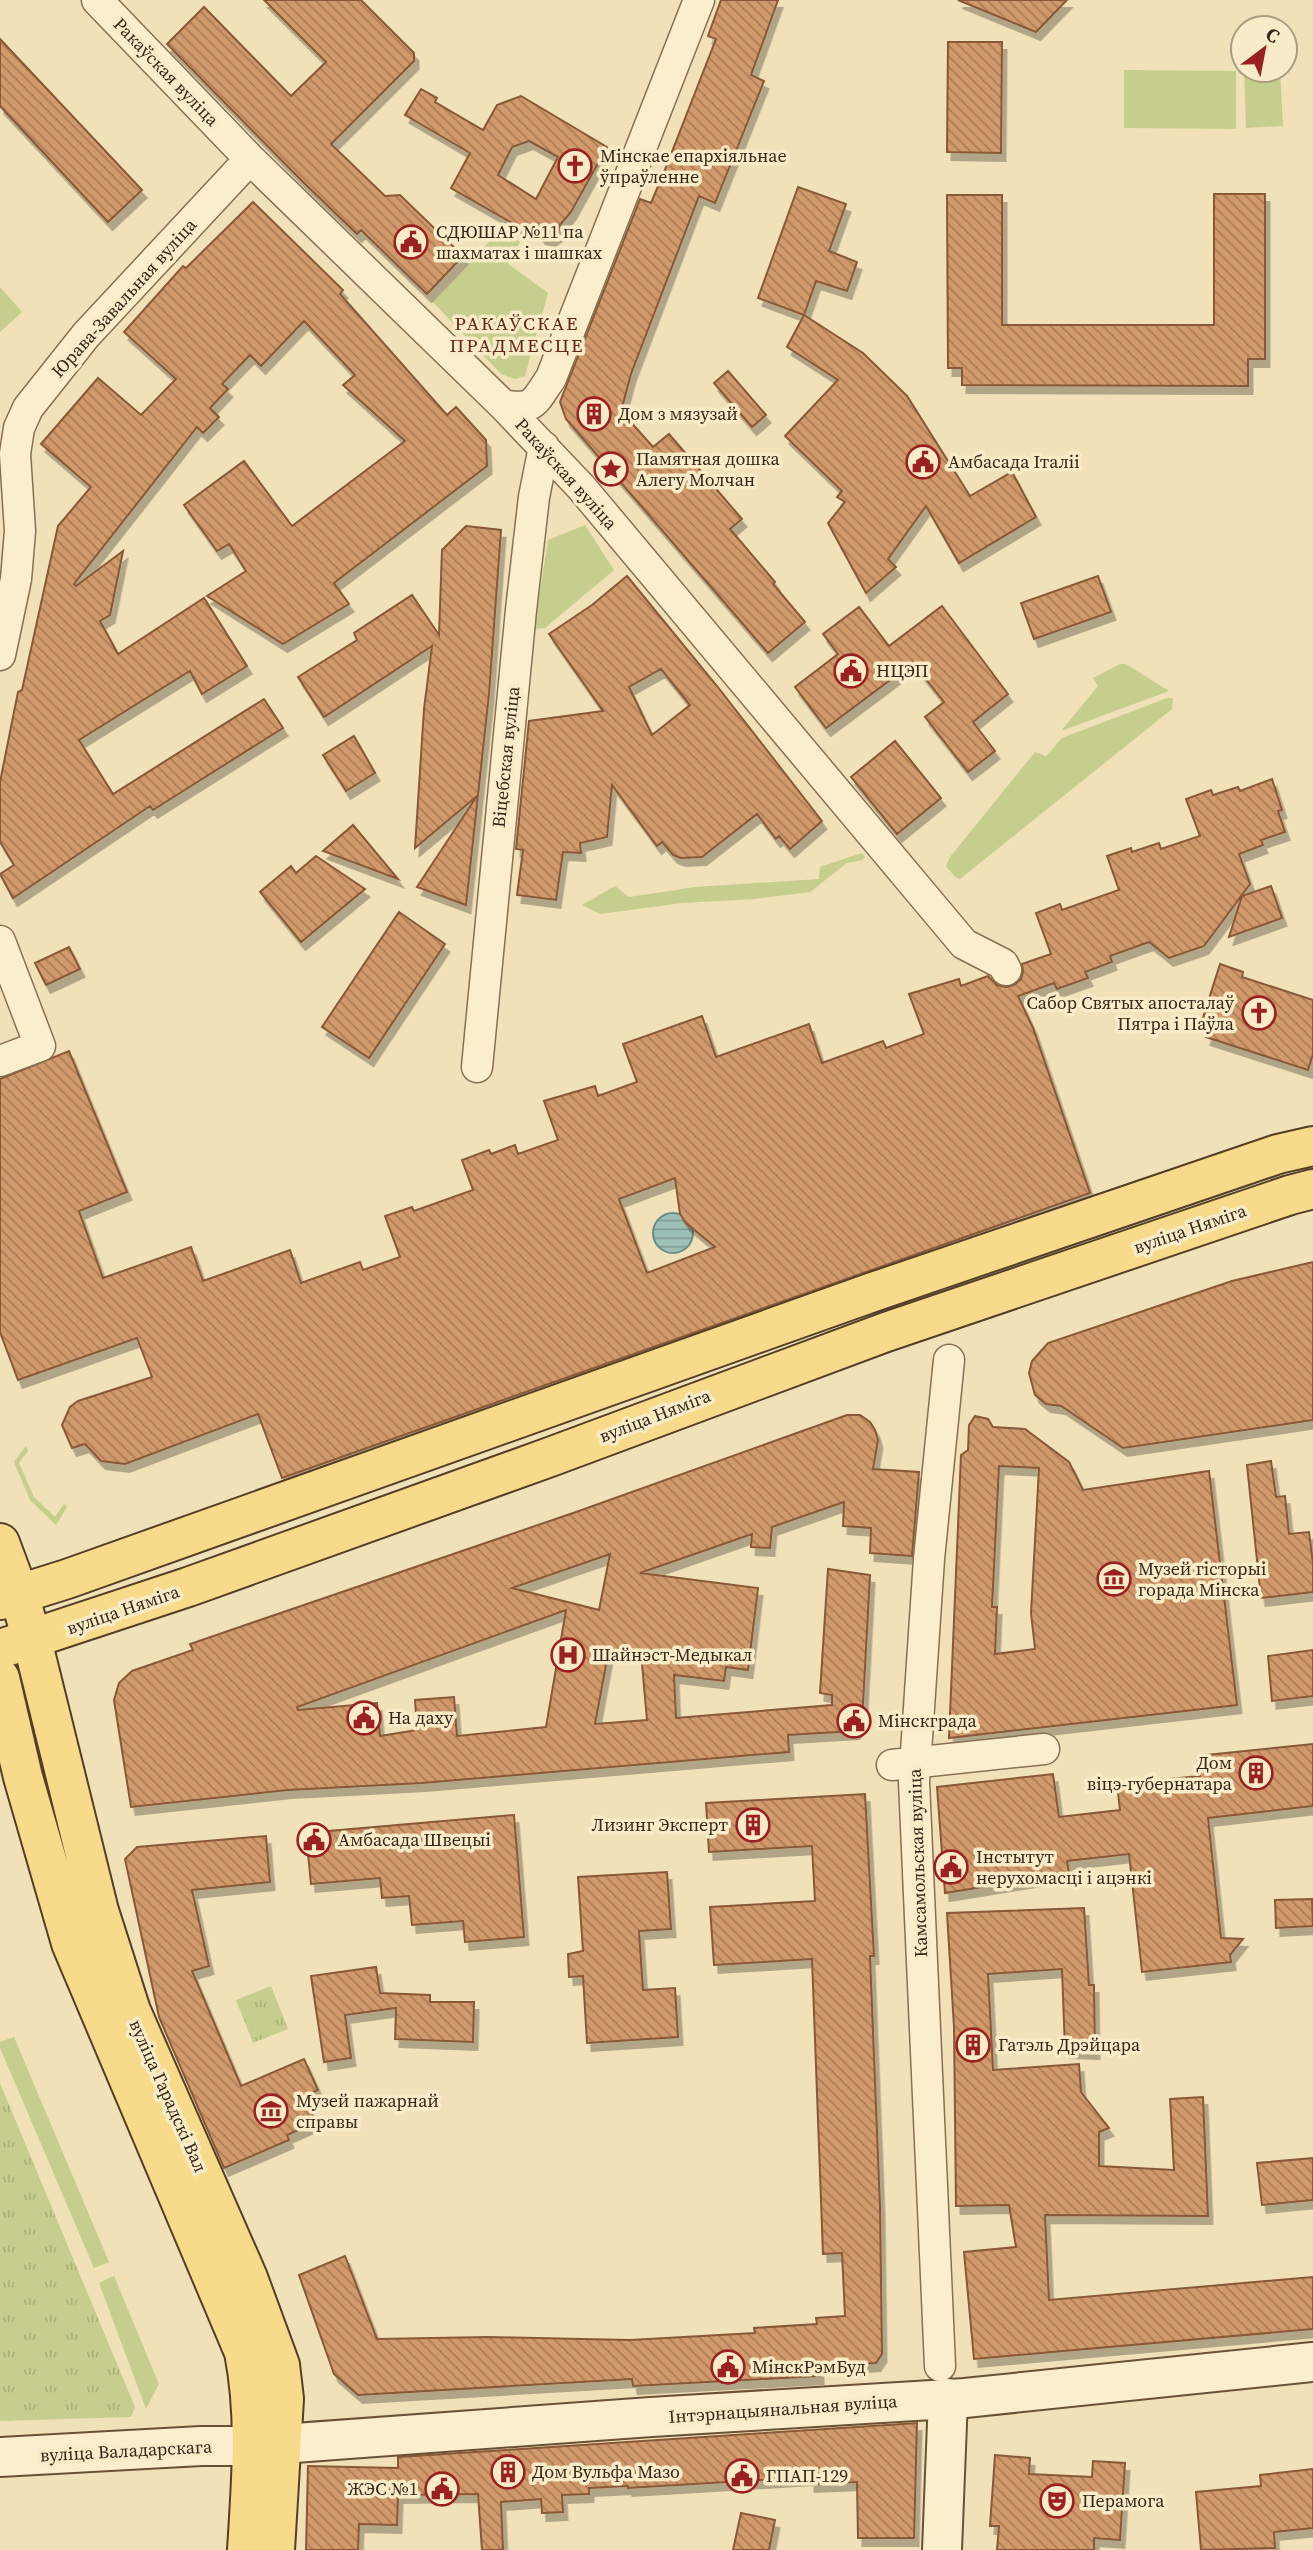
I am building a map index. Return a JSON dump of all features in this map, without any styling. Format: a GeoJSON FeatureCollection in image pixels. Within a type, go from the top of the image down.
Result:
{"type":"FeatureCollection","features":[{"type":"Feature","properties":{"kind":"main road"},"geometry":{"type":"LineString","coordinates":[[9,1597],[873,1292],[1279,1154],[1313,1146]]}},
{"type":"Feature","properties":{"kind":"main road","name":"вуліца Няміга"},"geometry":{"type":"LineString","coordinates":[[16,1644],[214,1578],[886,1332],[1313,1189]]}},
{"type":"Feature","properties":{"kind":"main road","name":"вуліца Гарадскі Вал"},"geometry":{"type":"LineString","coordinates":[[0,1543],[16,1644],[131,2011],[248,2278],[280,2365],[284,2399],[268,2445],[247,2550]]}},
{"type":"Feature","properties":{"kind":"main road","name":"вуліца Гарадскі Вал"},"geometry":{"type":"LineString","coordinates":[[0,1678],[23,1777],[71,1942],[244,2352],[250,2384],[268,2445],[275,2550]]}},
{"type":"Feature","properties":{"kind":"main road","name":"Інтэрнацыянальная вуліца"},"geometry":{"type":"LineString","coordinates":[[268,2445],[944,2382],[1313,2362]]}},
{"type":"Feature","properties":{"kind":"main road","name":"Камсамольская вуліца"},"geometry":{"type":"LineString","coordinates":[[942,2550],[944,2382]]}},
{"type":"Feature","properties":{"kind":"main road","name":"вуліца Валадарскага"},"geometry":{"type":"LineString","coordinates":[[0,2457],[268,2445]]}},
{"type":"Feature","properties":{"kind":"street","name":"Ракаўская вуліца"},"geometry":{"type":"LineString","coordinates":[[97,0],[250,159],[544,447],[601,510],[964,944],[1003,964],[1006,970]]}},
{"type":"Feature","properties":{"kind":"street"},"geometry":{"type":"LineString","coordinates":[[503,405],[521,408],[531,405],[551,378],[699,0]]}},
{"type":"Feature","properties":{"kind":"street","name":"Юрава-Завальная вуліца"},"geometry":{"type":"LineString","coordinates":[[0,655],[16,579],[20,531],[15,454],[19,428],[28,408],[86,335],[250,159]]}},
{"type":"Feature","properties":{"kind":"street","name":"Віцебская вуліца"},"geometry":{"type":"LineString","coordinates":[[477,1067],[520,610],[534,497],[544,447]]}},
{"type":"Feature","properties":{"kind":"street"},"geometry":{"type":"LineString","coordinates":[[0,941],[40,1046],[0,1061]]}},
{"type":"Feature","properties":{"kind":"street","name":"Камсамольская вуліца"},"geometry":{"type":"LineString","coordinates":[[944,2382],[903,1764],[929,1559],[949,1360]]}},
{"type":"Feature","properties":{"kind":"street"},"geometry":{"type":"LineString","coordinates":[[903,1764],[1044,1749]]}},
{"type":"Feature","properties":{"kind":"green space"},"geometry":{"type":"Polygon","coordinates":[[[1124,70],[1229,71],[1229,84],[1236,84],[1236,129],[1124,128],[1124,70]]]}},
{"type":"Feature","properties":{"kind":"green space"},"geometry":{"type":"Polygon","coordinates":[[[1244,84],[1281,84],[1283,126],[1246,128],[1244,84]]]}},
{"type":"Feature","properties":{"kind":"green space"},"geometry":{"type":"Polygon","coordinates":[[[501,229],[520,242],[508,264],[548,293],[525,376],[515,379],[501,374],[433,302],[501,229]]]}},
{"type":"Feature","properties":{"kind":"green space"},"geometry":{"type":"Polygon","coordinates":[[[0,287],[22,312],[0,332],[0,287]]]}},
{"type":"Feature","properties":{"kind":"green space"},"geometry":{"type":"Polygon","coordinates":[[[585,525],[614,570],[545,628],[534,629],[548,540],[585,525]]]}},
{"type":"Feature","properties":{"kind":"green space"},"geometry":{"type":"Polygon","coordinates":[[[1120,664],[1126,664],[1169,691],[1061,731],[1098,686],[1093,678],[1120,664]]]}},
{"type":"Feature","properties":{"kind":"green space"},"geometry":{"type":"Polygon","coordinates":[[[1173,698],[1172,709],[960,879],[946,866],[950,857],[1035,752],[1046,756],[1062,738],[1173,698]]]}},
{"type":"Feature","properties":{"kind":"green space"},"geometry":{"type":"Polygon","coordinates":[[[862,853],[865,857],[862,860],[847,863],[810,892],[755,899],[682,903],[600,914],[582,905],[615,886],[629,897],[695,887],[819,879],[820,867],[862,853]]]}},
{"type":"Feature","properties":{"kind":"green space"},"geometry":{"type":"Polygon","coordinates":[[[26,1446],[28,1451],[19,1463],[34,1497],[55,1517],[64,1504],[67,1507],[56,1525],[30,1500],[14,1462],[26,1446]]]}},
{"type":"Feature","properties":{"kind":"green space"},"geometry":{"type":"Polygon","coordinates":[[[271,1986],[288,2029],[253,2043],[236,2000],[271,1986]]]}},
{"type":"Feature","properties":{"kind":"green space"},"geometry":{"type":"Polygon","coordinates":[[[14,2037],[109,2262],[94,2268],[0,2048],[0,2042],[14,2037]]]}},
{"type":"Feature","properties":{"kind":"green space"},"geometry":{"type":"Polygon","coordinates":[[[0,2083],[135,2407],[131,2417],[0,2421],[0,2083]]]}},
{"type":"Feature","properties":{"kind":"green space"},"geometry":{"type":"Polygon","coordinates":[[[114,2276],[159,2384],[146,2409],[99,2283],[114,2276]]]}},
{"type":"Feature","properties":{"kind":"water"},"geometry":{"type":"Polygon","coordinates":[[[673,1213],[687,1219],[693,1233],[687,1247],[673,1253],[659,1247],[653,1233],[659,1219],[673,1213]]]}},
{"type":"Feature","properties":{"kind":"building"},"geometry":{"type":"Polygon","coordinates":[[[264,0],[361,0],[414,53],[414,61],[331,144],[385,196],[400,195],[463,256],[427,294],[361,230],[357,234],[167,44],[204,7],[291,96],[326,62],[264,0]]]}},
{"type":"Feature","properties":{"kind":"building"},"geometry":{"type":"Polygon","coordinates":[[[721,0],[778,0],[751,75],[764,81],[715,203],[699,196],[631,374],[621,411],[653,447],[669,434],[742,519],[730,529],[805,622],[768,653],[566,419],[560,402],[640,199],[651,203],[664,172],[716,39],[708,36],[721,0]]]}},
{"type":"Feature","properties":{"kind":"building"},"geometry":{"type":"Polygon","coordinates":[[[958,0],[1067,0],[1036,32],[958,0]]]}},
{"type":"Feature","properties":{"kind":"building"},"geometry":{"type":"Polygon","coordinates":[[[0,39],[142,190],[108,222],[0,106],[0,39]]]}},
{"type":"Feature","properties":{"kind":"building"},"geometry":{"type":"Polygon","coordinates":[[[948,42],[1002,42],[1001,153],[947,152],[948,42]]]}},
{"type":"Feature","properties":{"kind":"building","name":"Мінскае епархіяльнае ўпраўленне"},"geometry":{"type":"Polygon","coordinates":[[[421,89],[437,98],[435,102],[483,130],[497,105],[521,96],[607,147],[571,212],[559,226],[558,233],[551,238],[541,236],[536,228],[519,227],[451,188],[470,153],[405,115],[421,89]],[[529,141],[512,147],[498,175],[536,199],[558,157],[529,141]]]}},
{"type":"Feature","properties":{"kind":"building"},"geometry":{"type":"Polygon","coordinates":[[[798,187],[846,204],[829,251],[857,262],[847,291],[816,281],[804,315],[758,298],[798,187]]]}},
{"type":"Feature","properties":{"kind":"building"},"geometry":{"type":"Polygon","coordinates":[[[1214,194],[1265,194],[1265,359],[1248,359],[1248,386],[962,385],[962,368],[948,368],[947,195],[1002,195],[1002,325],[1214,325],[1214,194]]]}},
{"type":"Feature","properties":{"kind":"building"},"geometry":{"type":"Polygon","coordinates":[[[253,202],[343,290],[340,294],[447,415],[456,407],[486,440],[487,466],[334,583],[349,604],[283,644],[207,596],[246,571],[229,544],[217,551],[184,505],[244,461],[292,526],[405,441],[343,385],[355,375],[304,321],[261,366],[250,355],[222,384],[228,389],[210,408],[219,417],[203,433],[197,427],[74,584],[76,586],[123,551],[110,615],[100,621],[118,654],[204,598],[247,666],[202,694],[190,671],[79,740],[113,794],[264,699],[283,728],[153,810],[150,806],[13,898],[0,874],[14,865],[0,842],[0,782],[18,692],[22,690],[58,526],[91,487],[41,444],[98,378],[141,415],[176,379],[124,332],[183,266],[186,268],[253,202]]]}},
{"type":"Feature","properties":{"kind":"building"},"geometry":{"type":"Polygon","coordinates":[[[804,315],[863,353],[907,396],[970,496],[1012,472],[1036,517],[959,563],[926,506],[888,559],[896,567],[866,593],[828,523],[845,502],[837,497],[842,491],[785,436],[838,380],[787,347],[804,315]]]}},
{"type":"Feature","properties":{"kind":"building"},"geometry":{"type":"Polygon","coordinates":[[[728,371],[766,415],[752,427],[714,383],[728,371]]]}},
{"type":"Feature","properties":{"kind":"building"},"geometry":{"type":"Polygon","coordinates":[[[466,526],[501,530],[489,694],[466,905],[417,887],[477,796],[415,848],[424,709],[432,646],[324,717],[298,677],[357,640],[354,633],[412,595],[439,635],[442,550],[466,526]]]}},
{"type":"Feature","properties":{"kind":"building"},"geometry":{"type":"Polygon","coordinates":[[[627,576],[822,821],[790,849],[779,836],[776,839],[757,814],[702,857],[681,858],[673,855],[662,842],[657,846],[612,785],[607,837],[580,843],[581,853],[563,852],[556,900],[517,895],[523,850],[516,849],[529,721],[603,711],[549,634],[592,605],[627,576]],[[661,669],[629,687],[652,735],[690,705],[661,669]]]}},
{"type":"Feature","properties":{"kind":"building"},"geometry":{"type":"Polygon","coordinates":[[[1098,576],[1111,612],[1034,639],[1021,603],[1098,576]]]}},
{"type":"Feature","properties":{"kind":"building"},"geometry":{"type":"Polygon","coordinates":[[[942,606],[1008,694],[973,722],[995,751],[968,772],[925,717],[944,702],[913,663],[826,728],[795,687],[838,654],[823,634],[859,607],[889,646],[942,606]]]}},
{"type":"Feature","properties":{"kind":"building"},"geometry":{"type":"Polygon","coordinates":[[[354,736],[375,773],[346,791],[323,755],[354,736]]]}},
{"type":"Feature","properties":{"kind":"building"},"geometry":{"type":"Polygon","coordinates":[[[895,741],[941,798],[897,834],[851,777],[895,741]]]}},
{"type":"Feature","properties":{"kind":"building"},"geometry":{"type":"Polygon","coordinates":[[[1272,779],[1282,810],[1278,811],[1285,832],[1261,840],[1263,845],[1239,854],[1250,884],[1204,946],[1169,958],[1149,942],[1110,956],[1112,962],[1085,972],[1088,978],[1057,989],[1054,983],[1018,996],[1033,1028],[1090,1193],[282,1478],[258,1414],[125,1464],[101,1461],[85,1444],[72,1448],[62,1425],[70,1407],[78,1401],[152,1377],[137,1338],[18,1380],[0,1332],[0,1079],[69,1051],[127,1192],[79,1211],[103,1278],[191,1247],[203,1281],[290,1250],[301,1283],[360,1262],[363,1270],[400,1257],[385,1216],[412,1207],[414,1211],[473,1190],[462,1160],[489,1150],[491,1154],[515,1145],[518,1154],[558,1140],[544,1101],[595,1086],[598,1096],[637,1082],[623,1044],[702,1016],[716,1057],[809,1024],[822,1063],[883,1041],[886,1048],[924,1034],[909,994],[959,979],[961,986],[988,976],[997,985],[1014,985],[1021,979],[1022,964],[1051,954],[1036,913],[1060,904],[1062,910],[1119,890],[1107,856],[1131,848],[1132,852],[1159,843],[1161,849],[1200,836],[1186,799],[1211,790],[1213,795],[1238,787],[1240,791],[1272,779]],[[675,1178],[619,1199],[647,1273],[715,1247],[686,1223],[680,1214],[675,1178]]]}},
{"type":"Feature","properties":{"kind":"building"},"geometry":{"type":"Polygon","coordinates":[[[353,825],[398,879],[323,851],[353,825]]]}},
{"type":"Feature","properties":{"kind":"building"},"geometry":{"type":"Polygon","coordinates":[[[316,856],[365,889],[301,942],[260,892],[291,866],[296,873],[316,856]]]}},
{"type":"Feature","properties":{"kind":"building"},"geometry":{"type":"Polygon","coordinates":[[[1271,886],[1282,918],[1229,937],[1242,896],[1271,886]]]}},
{"type":"Feature","properties":{"kind":"building"},"geometry":{"type":"Polygon","coordinates":[[[399,912],[445,944],[369,1058],[322,1027],[399,912]]]}},
{"type":"Feature","properties":{"kind":"building"},"geometry":{"type":"Polygon","coordinates":[[[69,947],[80,969],[46,985],[35,963],[69,947]]]}},
{"type":"Feature","properties":{"kind":"building","name":"Сабор Святых апосталаў Пятра і Паўла"},"geometry":{"type":"Polygon","coordinates":[[[1220,964],[1243,972],[1242,977],[1313,1000],[1313,1054],[1308,1070],[1206,1037],[1209,1027],[1201,1024],[1220,964]]]}},
{"type":"Feature","properties":{"kind":"building"},"geometry":{"type":"Polygon","coordinates":[[[1313,1262],[1313,1420],[1123,1448],[1061,1406],[1046,1404],[1035,1395],[1029,1373],[1032,1361],[1048,1343],[1232,1281],[1313,1262]]]}},
{"type":"Feature","properties":{"kind":"building"},"geometry":{"type":"Polygon","coordinates":[[[847,1415],[860,1415],[870,1422],[878,1440],[873,1469],[919,1472],[912,1556],[870,1553],[871,1528],[843,1526],[844,1502],[772,1527],[770,1548],[751,1547],[752,1534],[640,1573],[758,1588],[748,1670],[726,1667],[724,1681],[674,1675],[676,1718],[832,1705],[832,1695],[820,1693],[828,1569],[870,1575],[862,1722],[855,1731],[788,1735],[789,1752],[422,1783],[288,1790],[131,1807],[114,1700],[119,1683],[132,1671],[193,1650],[190,1644],[576,1512],[847,1415]],[[610,1554],[512,1588],[599,1610],[610,1554]],[[566,1610],[297,1707],[298,1710],[377,1703],[380,1736],[417,1730],[415,1700],[454,1697],[457,1736],[546,1727],[566,1610]],[[609,1649],[595,1724],[647,1720],[641,1653],[609,1649]]]}},
{"type":"Feature","properties":{"kind":"building"},"geometry":{"type":"Polygon","coordinates":[[[975,1416],[988,1419],[993,1427],[1025,1429],[1069,1462],[1083,1490],[1209,1471],[1237,1705],[949,1738],[961,1455],[968,1450],[969,1425],[975,1416]],[[999,1466],[992,1607],[997,1607],[995,1654],[1035,1649],[1031,1613],[1039,1468],[999,1466]]]}},
{"type":"Feature","properties":{"kind":"building"},"geometry":{"type":"Polygon","coordinates":[[[1271,1461],[1276,1497],[1285,1496],[1289,1534],[1309,1532],[1313,1592],[1261,1598],[1247,1465],[1271,1461]]]}},
{"type":"Feature","properties":{"kind":"building"},"geometry":{"type":"Polygon","coordinates":[[[1313,1650],[1313,1696],[1272,1701],[1268,1656],[1313,1650]]]}},
{"type":"Feature","properties":{"kind":"building"},"geometry":{"type":"Polygon","coordinates":[[[1313,1744],[1313,1806],[1208,1818],[1221,1938],[1243,1939],[1230,1955],[1231,1962],[1142,1972],[1129,1854],[1067,1861],[1069,1873],[945,1893],[937,1787],[1053,1774],[1059,1817],[1120,1810],[1117,1784],[1200,1776],[1197,1756],[1313,1744]]]}},
{"type":"Feature","properties":{"kind":"building"},"geometry":{"type":"Polygon","coordinates":[[[865,1794],[874,1956],[870,1956],[880,2207],[882,2354],[876,2363],[819,2367],[819,2376],[633,2386],[632,2379],[358,2395],[334,2374],[299,2275],[345,2256],[377,2339],[488,2337],[630,2340],[755,2333],[754,2328],[817,2324],[816,2318],[845,2316],[842,2253],[823,2254],[812,1959],[714,1965],[710,1907],[815,1901],[812,1846],[709,1852],[706,1803],[865,1794]]]}},
{"type":"Feature","properties":{"kind":"building"},"geometry":{"type":"Polygon","coordinates":[[[514,1815],[524,1937],[465,1942],[463,1921],[412,1925],[409,1896],[382,1898],[380,1878],[311,1884],[306,1833],[514,1815]]]}},
{"type":"Feature","properties":{"kind":"building"},"geometry":{"type":"Polygon","coordinates":[[[266,1836],[270,1882],[192,1890],[209,1966],[192,1971],[241,2086],[304,2059],[318,2090],[304,2096],[316,2122],[287,2135],[289,2140],[224,2168],[159,2017],[125,1859],[137,1847],[266,1836]]]}},
{"type":"Feature","properties":{"kind":"building"},"geometry":{"type":"Polygon","coordinates":[[[667,1872],[671,1929],[639,1931],[643,1990],[675,1988],[678,2037],[587,2043],[583,1976],[569,1977],[568,1954],[583,1951],[578,1877],[667,1872]]]}},
{"type":"Feature","properties":{"kind":"building"},"geometry":{"type":"Polygon","coordinates":[[[1312,1899],[1313,1926],[1276,1928],[1275,1900],[1312,1899]]]}},
{"type":"Feature","properties":{"kind":"building"},"geometry":{"type":"Polygon","coordinates":[[[1084,1908],[1089,1985],[1094,1985],[1095,2051],[1065,2050],[1062,1969],[988,1974],[993,2070],[1079,2064],[1081,2092],[1109,2128],[1099,2132],[1099,2166],[1174,2170],[1170,2099],[1203,2097],[1208,2216],[1045,2215],[1049,2300],[1313,2277],[1313,2329],[974,2359],[964,2252],[1016,2247],[1009,2205],[956,2206],[954,2027],[947,1913],[1084,1908]]]}},
{"type":"Feature","properties":{"kind":"building"},"geometry":{"type":"Polygon","coordinates":[[[376,1967],[380,1993],[430,1995],[430,2002],[474,2002],[473,2042],[395,2039],[396,2008],[345,2015],[351,2058],[324,2062],[311,1976],[376,1967]]]}},
{"type":"Feature","properties":{"kind":"building"},"geometry":{"type":"Polygon","coordinates":[[[1313,2158],[1313,2200],[1262,2205],[1257,2163],[1313,2158]]]}},
{"type":"Feature","properties":{"kind":"building"},"geometry":{"type":"Polygon","coordinates":[[[917,2423],[914,2538],[858,2538],[857,2482],[810,2484],[810,2477],[589,2488],[589,2494],[562,2495],[563,2512],[542,2513],[541,2499],[501,2502],[503,2550],[482,2550],[478,2494],[398,2495],[397,2525],[359,2524],[358,2550],[306,2550],[308,2466],[398,2468],[398,2457],[917,2423]]]}},
{"type":"Feature","properties":{"kind":"building","name":"Перамога"},"geometry":{"type":"Polygon","coordinates":[[[995,2455],[1030,2458],[1029,2474],[1092,2477],[1093,2461],[1125,2463],[1120,2540],[1094,2538],[1094,2550],[997,2550],[999,2526],[990,2526],[995,2455]]]}},
{"type":"Feature","properties":{"kind":"building"},"geometry":{"type":"Polygon","coordinates":[[[1313,2469],[1313,2528],[1274,2532],[1275,2548],[1201,2550],[1196,2492],[1261,2486],[1260,2475],[1313,2469]]]}},
{"type":"Feature","properties":{"kind":"building"},"geometry":{"type":"Polygon","coordinates":[[[741,2513],[775,2520],[769,2550],[733,2550],[741,2513]]]}},
{"type":"Feature","properties":{"kind":"place","name":"Мінскае епархіяльнае ўпраўленне"},"geometry":{"type":"Point","coordinates":[575,166]}},
{"type":"Feature","properties":{"kind":"place","name":"СДЮШАР №11 па шахматах і шашках"},"geometry":{"type":"Point","coordinates":[411,242]}},
{"type":"Feature","properties":{"kind":"place","name":"Дом з мязузай"},"geometry":{"type":"Point","coordinates":[594,414]}},
{"type":"Feature","properties":{"kind":"place","name":"Амбасада Італіі"},"geometry":{"type":"Point","coordinates":[923,462]}},
{"type":"Feature","properties":{"kind":"place","name":"Памятная дошка Алегу Молчан"},"geometry":{"type":"Point","coordinates":[611,469]}},
{"type":"Feature","properties":{"kind":"place","name":"НЦЭП"},"geometry":{"type":"Point","coordinates":[851,671]}},
{"type":"Feature","properties":{"kind":"place","name":"Сабор Святых апосталаў Пятра і Паўла"},"geometry":{"type":"Point","coordinates":[1259,1013]}},
{"type":"Feature","properties":{"kind":"place","name":"Музей гісторыі горада Мінска"},"geometry":{"type":"Point","coordinates":[1114,1579]}},
{"type":"Feature","properties":{"kind":"place","name":"Шайнэст-Медыкал"},"geometry":{"type":"Point","coordinates":[568,1655]}},
{"type":"Feature","properties":{"kind":"place","name":"На даху"},"geometry":{"type":"Point","coordinates":[364,1718]}},
{"type":"Feature","properties":{"kind":"place","name":"Мінскграда"},"geometry":{"type":"Point","coordinates":[854,1721]}},
{"type":"Feature","properties":{"kind":"place","name":"Дом віцэ-губернатара"},"geometry":{"type":"Point","coordinates":[1256,1773]}},
{"type":"Feature","properties":{"kind":"place","name":"Лизинг Эксперт"},"geometry":{"type":"Point","coordinates":[753,1825]}},
{"type":"Feature","properties":{"kind":"place","name":"Амбасада Швецыі"},"geometry":{"type":"Point","coordinates":[314,1840]}},
{"type":"Feature","properties":{"kind":"place","name":"Інстытут нерухомасці і ацэнкі"},"geometry":{"type":"Point","coordinates":[951,1867]}},
{"type":"Feature","properties":{"kind":"place","name":"Гатэль Дрэйцара"},"geometry":{"type":"Point","coordinates":[973,2045]}},
{"type":"Feature","properties":{"kind":"place","name":"Музей пажарнай справы"},"geometry":{"type":"Point","coordinates":[271,2111]}},
{"type":"Feature","properties":{"kind":"place","name":"МінскРэмБуд"},"geometry":{"type":"Point","coordinates":[728,2367]}},
{"type":"Feature","properties":{"kind":"place","name":"Дом Вульфа Мазо"},"geometry":{"type":"Point","coordinates":[508,2472]}},
{"type":"Feature","properties":{"kind":"place","name":"ГПАП-129"},"geometry":{"type":"Point","coordinates":[742,2476]}},
{"type":"Feature","properties":{"kind":"place","name":"ЖЭС №1"},"geometry":{"type":"Point","coordinates":[442,2489]}},
{"type":"Feature","properties":{"kind":"place","name":"Перамога"},"geometry":{"type":"Point","coordinates":[1057,2501]}},
{"type":"Feature","properties":{"kind":"district","name":"РАКАЎСКАЕ ПРАДМЕСЦЕ"},"geometry":{"type":"Point","coordinates":[517,334]}}]}
